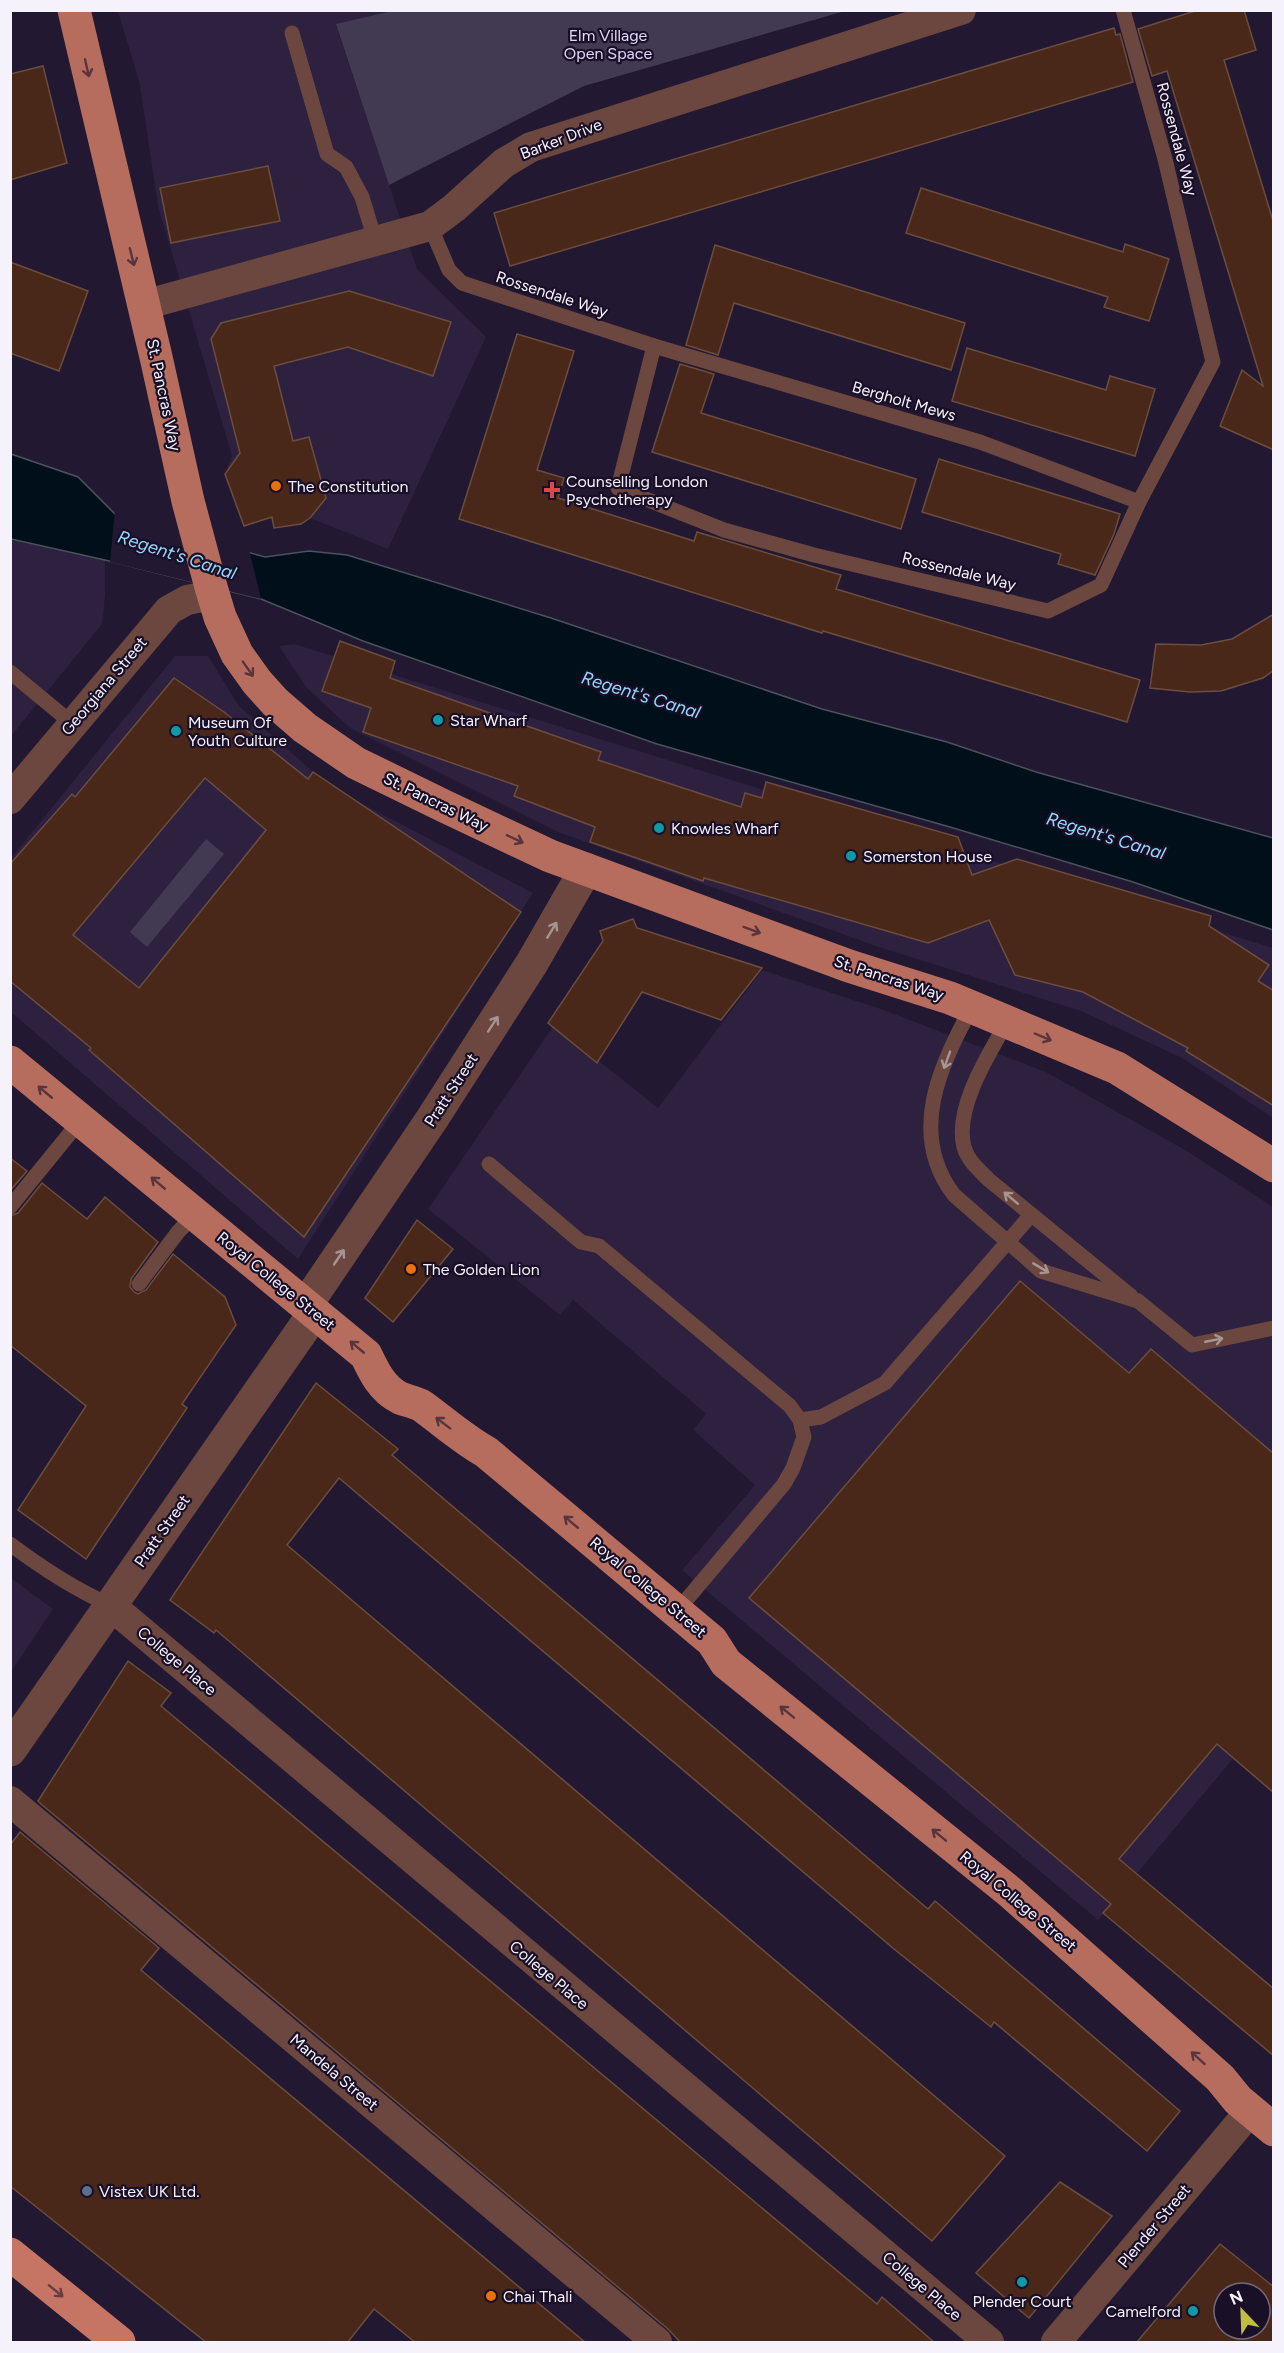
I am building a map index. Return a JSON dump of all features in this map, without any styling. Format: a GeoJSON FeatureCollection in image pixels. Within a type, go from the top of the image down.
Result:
{"type":"FeatureCollection","features":[{"type":"Feature","properties":{"kind":"highway"},"geometry":{"type":"LineString","coordinates":[[10,2254],[119,2343]]}},
{"type":"Feature","properties":{"kind":"main road","name":"St. Pancras Way"},"geometry":{"type":"LineString","coordinates":[[74,10],[191,511],[212,591],[220,617],[237,654],[275,702],[304,728],[356,763],[540,851],[849,966],[950,998],[1007,1022],[1130,1075],[1274,1166]]}},
{"type":"Feature","properties":{"kind":"main road","name":"Royal College Street"},"geometry":{"type":"LineString","coordinates":[[10,1062],[366,1355],[377,1379],[389,1390],[399,1397],[419,1404],[468,1442],[486,1452],[712,1641],[726,1662],[1010,1892],[1220,2078],[1238,2100],[1262,2120]]}},
{"type":"Feature","properties":{"kind":"street","name":"Barker Drive"},"geometry":{"type":"LineString","coordinates":[[144,305],[430,226],[454,208],[504,163],[531,147],[961,10]]}},
{"type":"Feature","properties":{"kind":"street","name":"Georgiana Street"},"geometry":{"type":"LineString","coordinates":[[10,799],[169,610],[187,600],[212,591]]}},
{"type":"Feature","properties":{"kind":"street","name":"Pratt Street"},"geometry":{"type":"LineString","coordinates":[[10,1750],[70,1666],[310,1308],[532,963],[586,869]]}},
{"type":"Feature","properties":{"kind":"street","name":"College Place"},"geometry":{"type":"LineString","coordinates":[[110,1605],[989,2343]]}},
{"type":"Feature","properties":{"kind":"street","name":"Mandela Street"},"geometry":{"type":"LineString","coordinates":[[10,1801],[657,2343]]}},
{"type":"Feature","properties":{"kind":"street","name":"Plender Street"},"geometry":{"type":"LineString","coordinates":[[1056,2343],[1262,2120]]}},
{"type":"Feature","properties":{"kind":"lane","name":"Rossendale Way"},"geometry":{"type":"LineString","coordinates":[[430,226],[448,270],[462,283],[654,346],[618,488],[724,530],[814,555],[1048,611],[1101,585],[1139,502],[1213,362],[1165,159],[1123,10]]}},
{"type":"Feature","properties":{"kind":"lane"},"geometry":{"type":"LineString","coordinates":[[292,33],[327,154],[346,167],[362,197],[375,240]]}},
{"type":"Feature","properties":{"kind":"lane","name":"Bergholt Mews"},"geometry":{"type":"LineString","coordinates":[[654,346],[980,442],[1139,502]]}},
{"type":"Feature","properties":{"kind":"lane"},"geometry":{"type":"LineString","coordinates":[[10,672],[73,724]]}},
{"type":"Feature","properties":{"kind":"lane"},"geometry":{"type":"LineString","coordinates":[[972,1007],[955,1037],[931,1107],[930,1136],[935,1163],[943,1181],[954,1196],[1041,1271],[1138,1301]]}},
{"type":"Feature","properties":{"kind":"lane"},"geometry":{"type":"LineString","coordinates":[[1007,1022],[967,1103],[962,1131],[965,1148],[972,1163],[1031,1215],[1192,1345],[1274,1328]]}},
{"type":"Feature","properties":{"kind":"lane"},"geometry":{"type":"LineString","coordinates":[[10,1207],[80,1121]]}},
{"type":"Feature","properties":{"kind":"lane"},"geometry":{"type":"LineString","coordinates":[[489,1164],[581,1242],[599,1246],[790,1406],[800,1420],[804,1437],[793,1468],[784,1484],[677,1611]]}},
{"type":"Feature","properties":{"kind":"lane"},"geometry":{"type":"LineString","coordinates":[[139,1284],[178,1232],[195,1214]]}},
{"type":"Feature","properties":{"kind":"lane"},"geometry":{"type":"LineString","coordinates":[[800,1420],[821,1417],[885,1383],[1031,1215]]}},
{"type":"Feature","properties":{"kind":"lane"},"geometry":{"type":"LineString","coordinates":[[10,1544],[43,1569],[110,1605]]}},
{"type":"Feature","properties":{"kind":"shaded area"},"geometry":{"type":"Polygon","coordinates":[[[118,11],[392,11],[336,25],[417,269],[486,337],[388,549],[310,518],[301,524],[274,528],[271,517],[244,526],[225,474],[232,456],[158,206],[140,85],[118,11]]]}},
{"type":"Feature","properties":{"kind":"shaded area"},"geometry":{"type":"Polygon","coordinates":[[[11,539],[105,560],[105,596],[102,624],[11,736],[11,539]]]}},
{"type":"Feature","properties":{"kind":"shaded area"},"geometry":{"type":"Polygon","coordinates":[[[294,644],[1273,948],[1273,1118],[1182,1058],[1081,1011],[876,946],[558,832],[350,728],[306,687],[279,646],[294,644]]]}},
{"type":"Feature","properties":{"kind":"shaded area"},"geometry":{"type":"Polygon","coordinates":[[[175,656],[208,656],[239,706],[330,787],[533,893],[298,1259],[11,1012],[11,858],[175,656]]]}},
{"type":"Feature","properties":{"kind":"shaded area"},"geometry":{"type":"Polygon","coordinates":[[[762,970],[881,1009],[1046,1072],[1187,1151],[1273,1207],[1273,1750],[1247,1742],[1098,1920],[682,1570],[755,1485],[693,1430],[706,1414],[573,1300],[560,1315],[428,1209],[554,1025],[658,1108],[762,970]]]}},
{"type":"Feature","properties":{"kind":"shaded area"},"geometry":{"type":"Polygon","coordinates":[[[11,1578],[53,1609],[11,1672],[11,1578]]]}},
{"type":"Feature","properties":{"kind":"green space","name":"Elm Village Open Space"},"geometry":{"type":"Polygon","coordinates":[[[392,11],[845,11],[584,86],[389,185],[336,24],[392,11]]]}},
{"type":"Feature","properties":{"kind":"green space"},"geometry":{"type":"Polygon","coordinates":[[[206,839],[224,854],[147,947],[130,932],[206,839]]]}},
{"type":"Feature","properties":{"kind":"water","name":"Regent's Canal"},"geometry":{"type":"Polygon","coordinates":[[[11,454],[78,477],[117,516],[265,557],[309,551],[347,555],[551,618],[822,709],[947,742],[1036,772],[1273,838],[1273,930],[1133,882],[950,827],[657,744],[363,641],[261,599],[11,539],[11,454]]]}},
{"type":"Feature","properties":{"kind":"pier"},"geometry":{"type":"Polygon","coordinates":[[[115,510],[118,513],[249,549],[261,599],[110,562],[115,510]]]}},
{"type":"Feature","properties":{"kind":"building"},"geometry":{"type":"Polygon","coordinates":[[[1198,10],[1244,10],[1256,50],[1224,60],[1274,224],[1274,450],[1220,426],[1242,370],[1263,386],[1167,71],[1152,76],[1138,29],[1198,10]]]}},
{"type":"Feature","properties":{"kind":"building"},"geometry":{"type":"Polygon","coordinates":[[[1114,28],[1116,35],[1120,34],[1133,82],[510,266],[494,213],[1114,28]]]}},
{"type":"Feature","properties":{"kind":"building"},"geometry":{"type":"Polygon","coordinates":[[[43,66],[67,163],[10,180],[10,74],[43,66]]]}},
{"type":"Feature","properties":{"kind":"building"},"geometry":{"type":"Polygon","coordinates":[[[268,166],[280,221],[171,243],[160,188],[268,166]]]}},
{"type":"Feature","properties":{"kind":"building"},"geometry":{"type":"Polygon","coordinates":[[[921,188],[1123,252],[1125,244],[1169,259],[1149,321],[1104,307],[1108,297],[906,233],[921,188]]]}},
{"type":"Feature","properties":{"kind":"building"},"geometry":{"type":"Polygon","coordinates":[[[715,245],[965,323],[951,370],[734,303],[718,355],[686,345],[715,245]]]}},
{"type":"Feature","properties":{"kind":"building"},"geometry":{"type":"Polygon","coordinates":[[[10,262],[88,291],[59,371],[10,353],[10,262]]]}},
{"type":"Feature","properties":{"kind":"building"},"geometry":{"type":"Polygon","coordinates":[[[349,291],[451,322],[433,376],[348,347],[274,366],[293,441],[309,437],[326,498],[310,518],[301,524],[274,528],[272,517],[244,526],[225,474],[240,453],[211,339],[221,323],[349,291]]]}},
{"type":"Feature","properties":{"kind":"building"},"geometry":{"type":"Polygon","coordinates":[[[517,334],[574,351],[537,470],[564,478],[558,498],[694,541],[697,532],[841,575],[836,589],[1140,680],[1127,722],[823,631],[822,633],[459,519],[517,334]]]}},
{"type":"Feature","properties":{"kind":"building"},"geometry":{"type":"Polygon","coordinates":[[[967,348],[1106,390],[1110,376],[1155,389],[1135,456],[952,401],[967,348]]]}},
{"type":"Feature","properties":{"kind":"building"},"geometry":{"type":"Polygon","coordinates":[[[680,364],[714,374],[701,413],[916,479],[901,529],[652,452],[680,364]]]}},
{"type":"Feature","properties":{"kind":"building"},"geometry":{"type":"Polygon","coordinates":[[[939,459],[1120,514],[1114,534],[1095,575],[1058,564],[1061,554],[922,512],[939,459]]]}},
{"type":"Feature","properties":{"kind":"building"},"geometry":{"type":"Polygon","coordinates":[[[1274,614],[1274,670],[1263,678],[1221,691],[1190,692],[1150,688],[1156,644],[1201,645],[1232,639],[1274,614]]]}},
{"type":"Feature","properties":{"kind":"building"},"geometry":{"type":"Polygon","coordinates":[[[340,641],[395,661],[390,678],[601,752],[598,760],[741,807],[745,793],[762,798],[766,782],[958,837],[972,875],[1017,859],[1211,916],[1209,926],[1269,965],[1258,981],[1274,991],[1274,1106],[1186,1051],[1188,1048],[1083,992],[1015,975],[989,920],[928,943],[704,878],[703,881],[590,842],[595,827],[514,796],[518,786],[363,732],[371,708],[322,691],[340,641]]]}},
{"type":"Feature","properties":{"kind":"building"},"geometry":{"type":"Polygon","coordinates":[[[174,678],[224,712],[308,779],[313,772],[521,912],[304,1237],[89,1050],[91,1048],[10,981],[10,864],[72,794],[75,797],[174,678]],[[205,778],[73,935],[139,988],[266,830],[205,778]]]}},
{"type":"Feature","properties":{"kind":"building"},"geometry":{"type":"Polygon","coordinates":[[[633,919],[637,928],[762,968],[721,1020],[642,992],[597,1063],[548,1023],[603,941],[600,931],[633,919]]]}},
{"type":"Feature","properties":{"kind":"building"},"geometry":{"type":"Polygon","coordinates":[[[10,1158],[27,1171],[10,1191],[10,1158]]]}},
{"type":"Feature","properties":{"kind":"building"},"geometry":{"type":"Polygon","coordinates":[[[42,1183],[87,1219],[105,1197],[158,1242],[131,1279],[130,1287],[134,1292],[138,1294],[146,1290],[173,1254],[225,1297],[236,1325],[182,1404],[187,1408],[86,1559],[18,1510],[86,1406],[10,1345],[10,1216],[18,1213],[42,1183]]]}},
{"type":"Feature","properties":{"kind":"building","name":"The Golden Lion"},"geometry":{"type":"Polygon","coordinates":[[[417,1220],[453,1249],[393,1322],[365,1298],[417,1220]]]}},
{"type":"Feature","properties":{"kind":"building"},"geometry":{"type":"Polygon","coordinates":[[[1020,1281],[1129,1373],[1151,1349],[1274,1454],[1274,1793],[1217,1744],[1119,1859],[1274,1989],[1274,2056],[1103,1913],[1111,1904],[749,1598],[1020,1281]]]}},
{"type":"Feature","properties":{"kind":"building"},"geometry":{"type":"Polygon","coordinates":[[[316,1383],[398,1449],[392,1455],[928,1909],[935,1901],[1180,2111],[1147,2151],[994,2022],[991,2027],[894,1949],[339,1478],[287,1545],[1005,2156],[932,2241],[216,1630],[214,1633],[170,1600],[316,1383]]]}},
{"type":"Feature","properties":{"kind":"building"},"geometry":{"type":"Polygon","coordinates":[[[128,1661],[171,1693],[161,1706],[877,2304],[882,2297],[935,2343],[681,2343],[668,2329],[41,1804],[38,1801],[128,1661]]]}},
{"type":"Feature","properties":{"kind":"building"},"geometry":{"type":"Polygon","coordinates":[[[20,1832],[159,1948],[141,1970],[586,2343],[416,2343],[374,2309],[347,2343],[207,2343],[10,2186],[10,1845],[20,1832]]]}},
{"type":"Feature","properties":{"kind":"building","name":"Plender Court"},"geometry":{"type":"Polygon","coordinates":[[[1060,2182],[1112,2216],[1029,2318],[976,2273],[1060,2182]]]}},
{"type":"Feature","properties":{"kind":"building","name":"Camelford"},"geometry":{"type":"Polygon","coordinates":[[[1220,2244],[1266,2281],[1212,2281],[1212,2341],[1272,2341],[1272,2285],[1274,2287],[1274,2343],[1136,2343],[1220,2244]]]}},
{"type":"Feature","properties":{"kind":"place","name":"The Constitution"},"geometry":{"type":"Point","coordinates":[276,486]}},
{"type":"Feature","properties":{"kind":"place","name":"Counselling London Psychotherapy"},"geometry":{"type":"Point","coordinates":[552,490]}},
{"type":"Feature","properties":{"kind":"place","name":"Star Wharf"},"geometry":{"type":"Point","coordinates":[438,720]}},
{"type":"Feature","properties":{"kind":"place","name":"Museum Of Youth Culture"},"geometry":{"type":"Point","coordinates":[176,731]}},
{"type":"Feature","properties":{"kind":"place","name":"Knowles Wharf"},"geometry":{"type":"Point","coordinates":[659,828]}},
{"type":"Feature","properties":{"kind":"place","name":"Somerston House"},"geometry":{"type":"Point","coordinates":[851,856]}},
{"type":"Feature","properties":{"kind":"place","name":"The Golden Lion"},"geometry":{"type":"Point","coordinates":[411,1269]}},
{"type":"Feature","properties":{"kind":"place","name":"Vistex UK Ltd."},"geometry":{"type":"Point","coordinates":[87,2191]}},
{"type":"Feature","properties":{"kind":"place","name":"Plender Court"},"geometry":{"type":"Point","coordinates":[1022,2282]}},
{"type":"Feature","properties":{"kind":"place","name":"Chai Thali"},"geometry":{"type":"Point","coordinates":[491,2296]}},
{"type":"Feature","properties":{"kind":"place","name":"Camelford"},"geometry":{"type":"Point","coordinates":[1193,2311]}}]}
